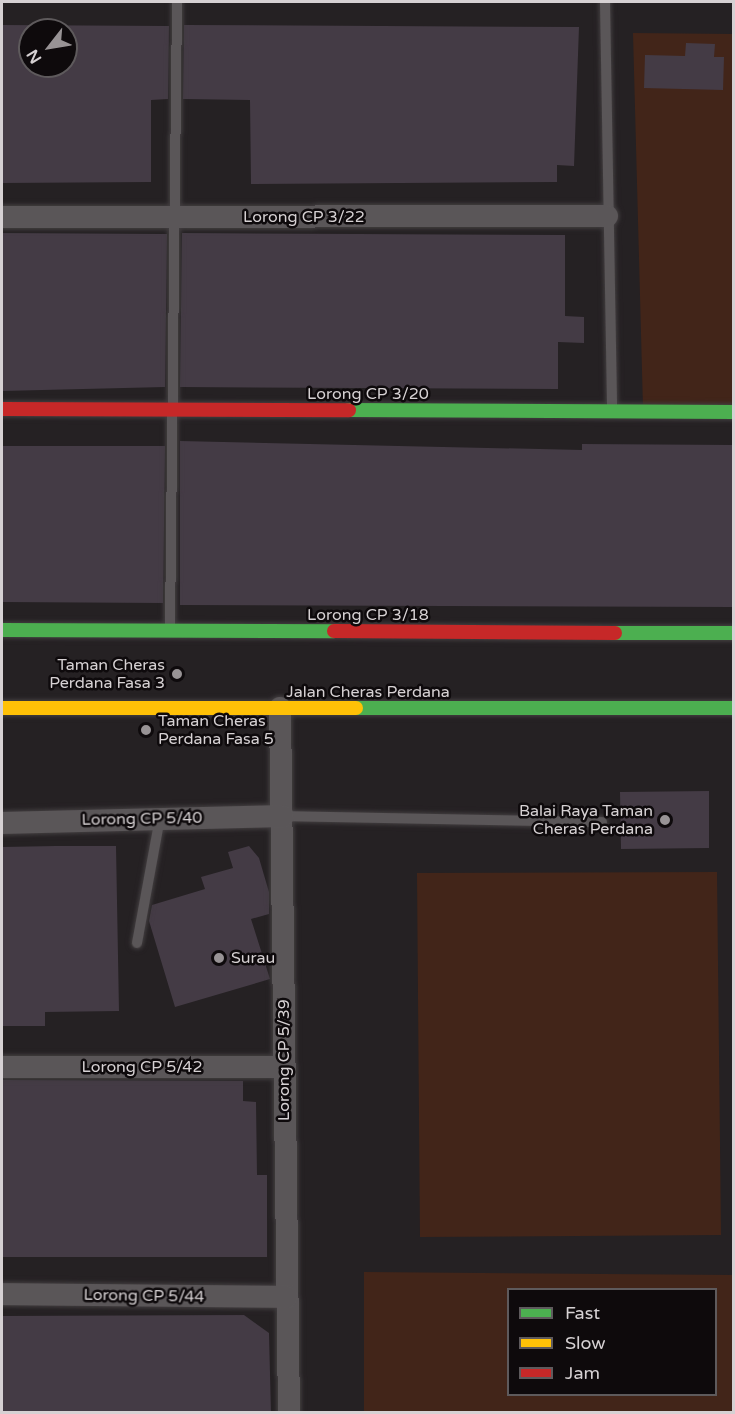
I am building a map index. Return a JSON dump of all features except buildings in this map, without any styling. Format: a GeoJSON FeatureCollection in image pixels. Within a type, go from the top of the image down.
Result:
{"type":"FeatureCollection","features":[{"type":"Feature","properties":{"kind":"street","name":"Lorong CP 3/22"},"geometry":{"type":"LineString","coordinates":[[2,218],[607,216]]}},
{"type":"Feature","properties":{"kind":"street","name":"Lorong CP 3/20"},"geometry":{"type":"LineString","coordinates":[[2,409],[734,412]]}},
{"type":"Feature","properties":{"kind":"street","name":"Lorong CP 3/18"},"geometry":{"type":"LineString","coordinates":[[2,630],[734,633]]}},
{"type":"Feature","properties":{"kind":"street","name":"Jalan Cheras Perdana"},"geometry":{"type":"LineString","coordinates":[[2,708],[734,708]]}},
{"type":"Feature","properties":{"kind":"street","name":"Lorong CP 5/39"},"geometry":{"type":"LineString","coordinates":[[280,708],[289,1413]]}},
{"type":"Feature","properties":{"kind":"street","name":"Lorong CP 5/40"},"geometry":{"type":"LineString","coordinates":[[2,823],[283,816]]}},
{"type":"Feature","properties":{"kind":"street","name":"Lorong CP 5/42"},"geometry":{"type":"LineString","coordinates":[[2,1067],[284,1067]]}},
{"type":"Feature","properties":{"kind":"street","name":"Lorong CP 5/44"},"geometry":{"type":"LineString","coordinates":[[2,1294],[287,1297]]}},
{"type":"Feature","properties":{"kind":"lane"},"geometry":{"type":"LineString","coordinates":[[170,630],[177,2]]}},
{"type":"Feature","properties":{"kind":"lane"},"geometry":{"type":"LineString","coordinates":[[605,2],[612,412]]}},
{"type":"Feature","properties":{"kind":"lane"},"geometry":{"type":"LineString","coordinates":[[283,816],[602,822]]}},
{"type":"Feature","properties":{"kind":"lane"},"geometry":{"type":"LineString","coordinates":[[137,943],[160,818]]}},
{"type":"Feature","properties":{"kind":"shaded area"},"geometry":{"type":"Polygon","coordinates":[[[633,33],[733,34],[733,410],[643,408],[633,33]]]}},
{"type":"Feature","properties":{"kind":"shaded area"},"geometry":{"type":"Polygon","coordinates":[[[717,872],[721,1235],[420,1237],[417,873],[717,872]]]}},
{"type":"Feature","properties":{"kind":"shaded area"},"geometry":{"type":"Polygon","coordinates":[[[364,1272],[733,1275],[733,1412],[364,1412],[364,1272]]]}},
{"type":"Feature","properties":{"kind":"traffic: fast"},"geometry":{"type":"LineString","coordinates":[[349,410],[734,412]]}},
{"type":"Feature","properties":{"kind":"traffic: fast"},"geometry":{"type":"LineString","coordinates":[[2,630],[334,631]]}},
{"type":"Feature","properties":{"kind":"traffic: fast"},"geometry":{"type":"LineString","coordinates":[[615,633],[734,633]]}},
{"type":"Feature","properties":{"kind":"traffic: fast"},"geometry":{"type":"LineString","coordinates":[[356,708],[734,708]]}},
{"type":"Feature","properties":{"kind":"traffic: slow"},"geometry":{"type":"LineString","coordinates":[[2,708],[356,708]]}},
{"type":"Feature","properties":{"kind":"traffic: jam"},"geometry":{"type":"LineString","coordinates":[[2,409],[349,410]]}},
{"type":"Feature","properties":{"kind":"traffic: jam"},"geometry":{"type":"LineString","coordinates":[[334,631],[615,633]]}},
{"type":"Feature","properties":{"kind":"place","name":"Taman Cheras Perdana Fasa 3"},"geometry":{"type":"Point","coordinates":[177,674]}},
{"type":"Feature","properties":{"kind":"place","name":"Taman Cheras Perdana Fasa 5"},"geometry":{"type":"Point","coordinates":[146,730]}},
{"type":"Feature","properties":{"kind":"place","name":"Balai Raya Taman Cheras Perdana"},"geometry":{"type":"Point","coordinates":[665,820]}},
{"type":"Feature","properties":{"kind":"place","name":"Surau"},"geometry":{"type":"Point","coordinates":[219,958]}}]}
